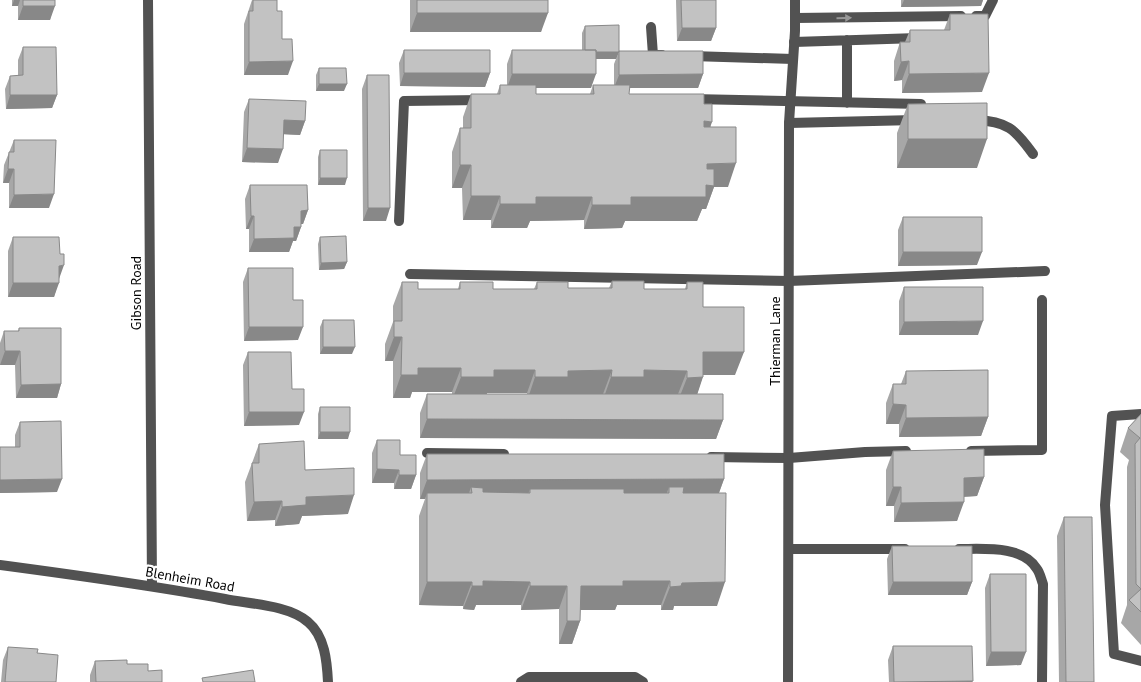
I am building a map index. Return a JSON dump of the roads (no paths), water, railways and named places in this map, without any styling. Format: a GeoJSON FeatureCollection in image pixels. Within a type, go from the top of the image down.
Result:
{"type":"FeatureCollection","features":[{"type":"Feature","properties":{"kind":"street","name":"Gibson Road"},"geometry":{"type":"LineString","coordinates":[[148,0],[152,586]]}},
{"type":"Feature","properties":{"kind":"street","name":"Thierman Lane"},"geometry":{"type":"LineString","coordinates":[[788,682],[789,123],[795,0]]}},
{"type":"Feature","properties":{"kind":"street"},"geometry":{"type":"LineString","coordinates":[[795,18],[986,16],[993,0]]}},
{"type":"Feature","properties":{"kind":"street"},"geometry":{"type":"LineString","coordinates":[[651,27],[653,55],[793,59]]}},
{"type":"Feature","properties":{"kind":"street"},"geometry":{"type":"LineString","coordinates":[[794,42],[918,38]]}},
{"type":"Feature","properties":{"kind":"street"},"geometry":{"type":"LineString","coordinates":[[847,40],[847,103]]}},
{"type":"Feature","properties":{"kind":"street"},"geometry":{"type":"LineString","coordinates":[[682,99],[930,104]]}},
{"type":"Feature","properties":{"kind":"street"},"geometry":{"type":"LineString","coordinates":[[399,221],[404,101],[494,100]]}},
{"type":"Feature","properties":{"kind":"street"},"geometry":{"type":"LineString","coordinates":[[789,123],[922,120]]}},
{"type":"Feature","properties":{"kind":"street"},"geometry":{"type":"LineString","coordinates":[[961,120],[990,120],[1006,126],[1018,134],[1033,154]]}},
{"type":"Feature","properties":{"kind":"street"},"geometry":{"type":"LineString","coordinates":[[410,274],[789,281],[1045,271]]}},
{"type":"Feature","properties":{"kind":"street"},"geometry":{"type":"LineString","coordinates":[[963,451],[1042,450],[1042,300]]}},
{"type":"Feature","properties":{"kind":"street"},"geometry":{"type":"LineString","coordinates":[[1141,414],[1112,416],[1105,505],[1114,654],[1141,661]]}},
{"type":"Feature","properties":{"kind":"street"},"geometry":{"type":"LineString","coordinates":[[702,457],[788,458],[865,452],[914,451]]}},
{"type":"Feature","properties":{"kind":"street"},"geometry":{"type":"LineString","coordinates":[[427,453],[516,454]]}},
{"type":"Feature","properties":{"kind":"street"},"geometry":{"type":"LineString","coordinates":[[788,549],[916,549]]}},
{"type":"Feature","properties":{"kind":"street"},"geometry":{"type":"LineString","coordinates":[[946,549],[995,549],[1024,556],[1037,568],[1043,584],[1042,682]]}},
{"type":"Feature","properties":{"kind":"street","name":"Blenheim Road"},"geometry":{"type":"LineString","coordinates":[[0,565],[152,586],[284,610],[307,621],[315,629],[324,650],[328,682]]}},
{"type":"Feature","properties":{"kind":"street"},"geometry":{"type":"LineString","coordinates":[[521,682],[528,677],[635,677],[643,682]]}}]}
